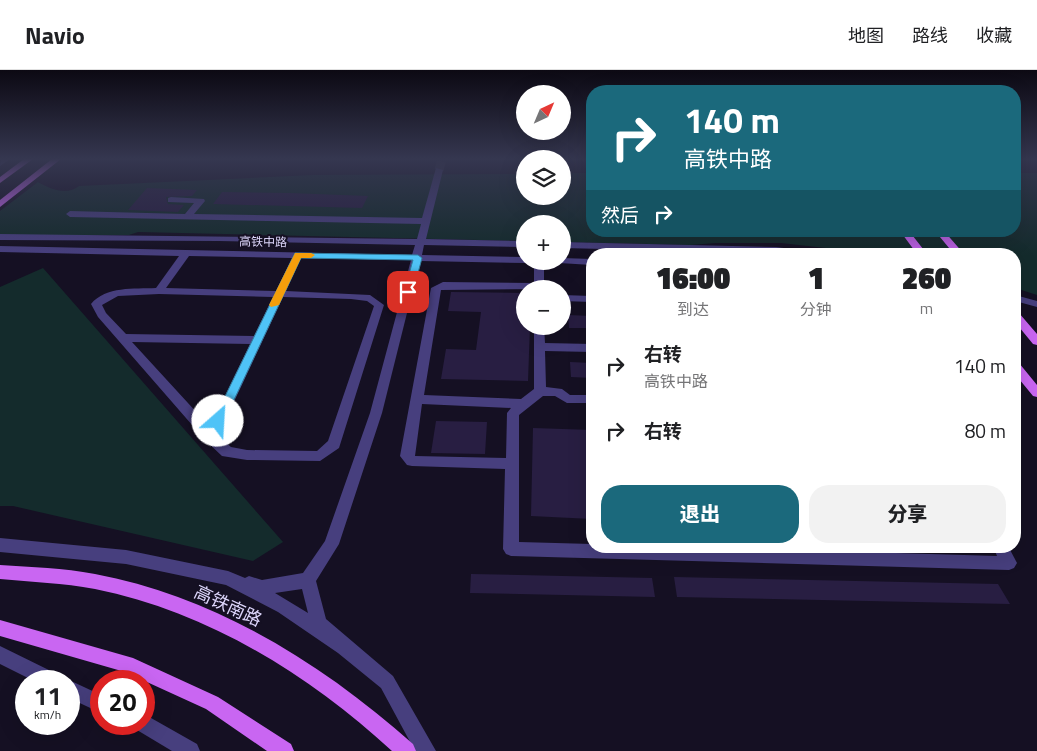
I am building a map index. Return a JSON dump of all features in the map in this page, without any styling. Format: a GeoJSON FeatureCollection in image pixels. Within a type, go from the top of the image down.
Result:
{"type":"FeatureCollection","features":[{"type":"Feature","properties":{"kind":"main road"},"geometry":{"type":"LineString","coordinates":[[0,204],[17,191]]}},
{"type":"Feature","properties":{"kind":"main road"},"geometry":{"type":"LineString","coordinates":[[909,237],[917,248]]}},
{"type":"Feature","properties":{"kind":"main road"},"geometry":{"type":"LineString","coordinates":[[944,237],[954,248]]}},
{"type":"Feature","properties":{"kind":"main road"},"geometry":{"type":"LineString","coordinates":[[1021,322],[1037,341]]}},
{"type":"Feature","properties":{"kind":"main road"},"geometry":{"type":"LineString","coordinates":[[1021,373],[1037,393]]}},
{"type":"Feature","properties":{"kind":"main road","name":"高铁南路"},"geometry":{"type":"LineString","coordinates":[[0,572],[108,584],[182,606],[271,647],[367,714],[406,751]]}},
{"type":"Feature","properties":{"kind":"main road"},"geometry":{"type":"LineString","coordinates":[[0,628],[127,664],[212,703],[284,751]]}},
{"type":"Feature","properties":{"kind":"street"},"geometry":{"type":"LineString","coordinates":[[426,751],[387,682],[319,624],[308,580],[331,544],[376,413],[418,258],[420,242],[434,191]]}},
{"type":"Feature","properties":{"kind":"street"},"geometry":{"type":"LineString","coordinates":[[171,200],[201,201],[187,217]]}},
{"type":"Feature","properties":{"kind":"street"},"geometry":{"type":"LineString","coordinates":[[70,214],[426,221]]}},
{"type":"Feature","properties":{"kind":"street","name":"高铁中路"},"geometry":{"type":"LineString","coordinates":[[0,238],[219,238],[516,244]]}},
{"type":"Feature","properties":{"kind":"street","name":"高铁中路"},"geometry":{"type":"LineString","coordinates":[[0,238],[379,248],[420,242]]}},
{"type":"Feature","properties":{"kind":"street"},"geometry":{"type":"LineString","coordinates":[[571,245],[690,248]]}},
{"type":"Feature","properties":{"kind":"street","name":"高铁中路"},"geometry":{"type":"LineString","coordinates":[[0,249],[516,260]]}},
{"type":"Feature","properties":{"kind":"street"},"geometry":{"type":"LineString","coordinates":[[160,291],[186,253]]}},
{"type":"Feature","properties":{"kind":"street"},"geometry":{"type":"LineString","coordinates":[[211,437],[298,255]]}},
{"type":"Feature","properties":{"kind":"street"},"geometry":{"type":"LineString","coordinates":[[571,261],[586,262]]}},
{"type":"Feature","properties":{"kind":"street"},"geometry":{"type":"LineString","coordinates":[[513,464],[412,461],[407,456],[436,288],[443,285],[516,287]]}},
{"type":"Feature","properties":{"kind":"street"},"geometry":{"type":"LineString","coordinates":[[160,291],[279,294],[370,298],[379,305],[334,444],[320,456],[247,455],[227,452],[211,437],[123,338],[96,304],[104,296],[114,293],[160,291]]}},
{"type":"Feature","properties":{"kind":"street"},"geometry":{"type":"LineString","coordinates":[[571,298],[586,299]]}},
{"type":"Feature","properties":{"kind":"street"},"geometry":{"type":"LineString","coordinates":[[1021,300],[1037,304]]}},
{"type":"Feature","properties":{"kind":"street"},"geometry":{"type":"LineString","coordinates":[[539,335],[540,391]]}},
{"type":"Feature","properties":{"kind":"street"},"geometry":{"type":"LineString","coordinates":[[123,338],[257,340]]}},
{"type":"Feature","properties":{"kind":"street"},"geometry":{"type":"LineString","coordinates":[[540,347],[586,348]]}},
{"type":"Feature","properties":{"kind":"street"},"geometry":{"type":"LineString","coordinates":[[586,400],[567,399],[558,392],[540,391],[513,413],[512,549],[586,551]]}},
{"type":"Feature","properties":{"kind":"street"},"geometry":{"type":"LineString","coordinates":[[417,399],[524,404]]}},
{"type":"Feature","properties":{"kind":"street"},"geometry":{"type":"LineString","coordinates":[[0,545],[126,557],[228,578],[262,588],[308,580]]}},
{"type":"Feature","properties":{"kind":"street"},"geometry":{"type":"LineString","coordinates":[[654,553],[1009,563],[1004,553]]}},
{"type":"Feature","properties":{"kind":"street"},"geometry":{"type":"LineString","coordinates":[[228,578],[284,606],[344,647]]}},
{"type":"Feature","properties":{"kind":"street"},"geometry":{"type":"LineString","coordinates":[[0,655],[31,670]]}},
{"type":"Feature","properties":{"kind":"street"},"geometry":{"type":"LineString","coordinates":[[155,730],[190,751]]}},
{"type":"Feature","properties":{"kind":"green space"},"geometry":{"type":"Polygon","coordinates":[[[26,191],[516,191],[516,205],[571,205],[571,191],[586,191],[586,237],[1021,237],[1021,191],[1037,191],[1037,295],[1021,290],[1021,248],[826,248],[781,243],[690,245],[571,242],[571,215],[516,215],[516,241],[138,232],[129,235],[0,235],[0,211],[26,191]]]}},
{"type":"Feature","properties":{"kind":"green space"},"geometry":{"type":"Polygon","coordinates":[[[43,268],[283,542],[253,561],[13,506],[0,506],[0,287],[43,268]]]}},
{"type":"Feature","properties":{"kind":"building"},"geometry":{"type":"Polygon","coordinates":[[[145,191],[196,191],[192,196],[166,197],[168,204],[184,205],[178,212],[128,210],[145,191]]]}},
{"type":"Feature","properties":{"kind":"building"},"geometry":{"type":"Polygon","coordinates":[[[222,192],[368,196],[362,208],[213,204],[222,192]]]}},
{"type":"Feature","properties":{"kind":"building"},"geometry":{"type":"Polygon","coordinates":[[[451,292],[516,293],[516,335],[530,335],[528,381],[441,379],[446,349],[476,350],[481,312],[448,311],[451,292]]]}},
{"type":"Feature","properties":{"kind":"building"},"geometry":{"type":"Polygon","coordinates":[[[571,315],[586,316],[586,328],[571,328],[571,315]]]}},
{"type":"Feature","properties":{"kind":"building"},"geometry":{"type":"Polygon","coordinates":[[[570,362],[586,363],[586,378],[571,377],[570,362]]]}},
{"type":"Feature","properties":{"kind":"building"},"geometry":{"type":"Polygon","coordinates":[[[436,421],[487,422],[485,454],[431,453],[436,421]]]}},
{"type":"Feature","properties":{"kind":"building"},"geometry":{"type":"Polygon","coordinates":[[[533,428],[586,430],[586,519],[531,516],[533,428]]]}},
{"type":"Feature","properties":{"kind":"building"},"geometry":{"type":"Polygon","coordinates":[[[471,574],[652,578],[655,597],[470,593],[471,574]]]}},
{"type":"Feature","properties":{"kind":"building"},"geometry":{"type":"Polygon","coordinates":[[[674,577],[998,584],[1010,604],[677,597],[674,577]]]}},
{"type":"Feature","properties":{"kind":"slow traffic"},"geometry":{"type":"LineString","coordinates":[[274,305],[298,255],[311,255]]}},
{"type":"Feature","properties":{"kind":"route"},"geometry":{"type":"LineString","coordinates":[[218,421],[298,255],[418,258],[408,292]]}}]}
